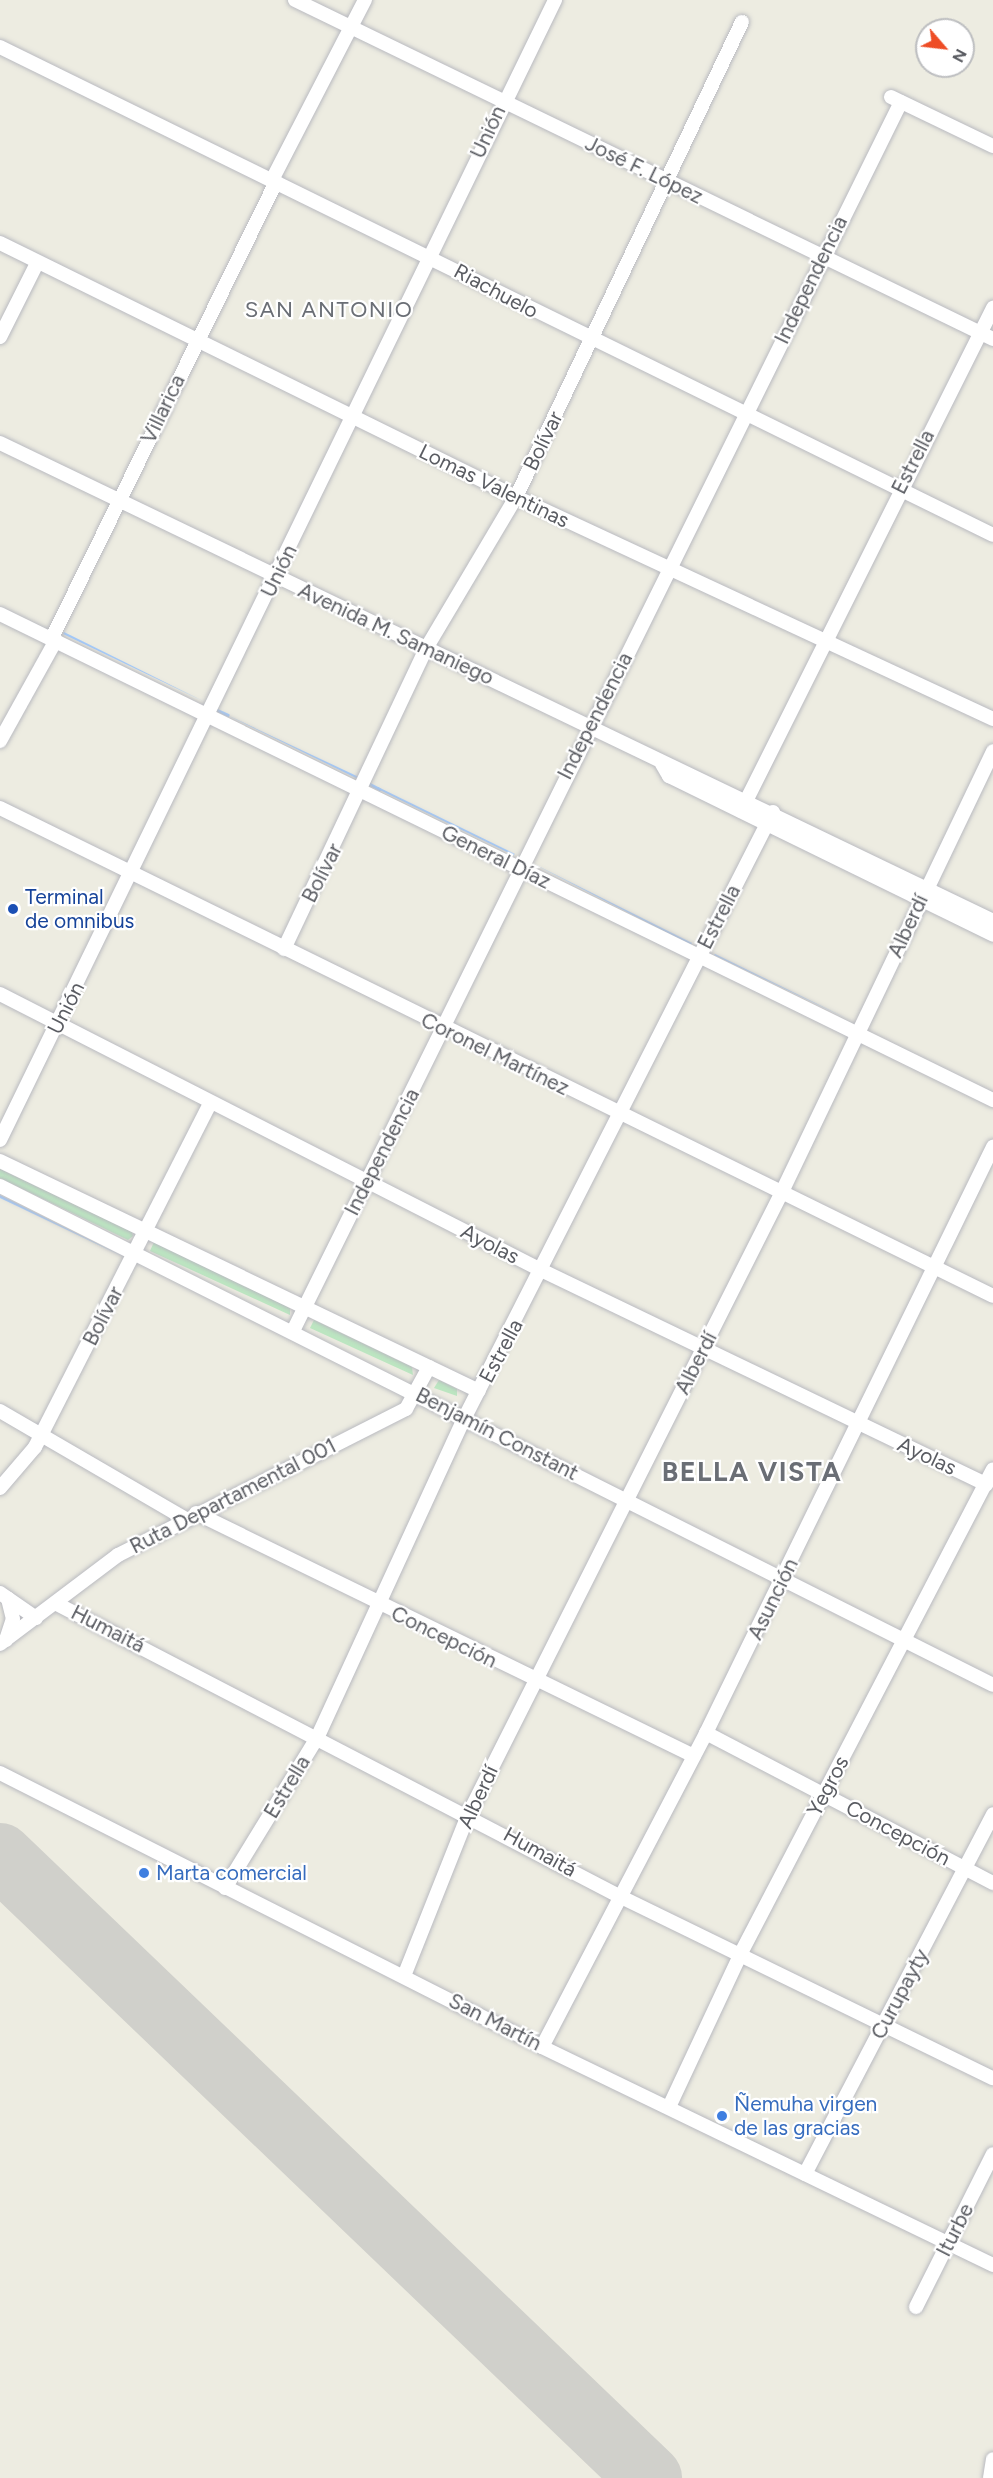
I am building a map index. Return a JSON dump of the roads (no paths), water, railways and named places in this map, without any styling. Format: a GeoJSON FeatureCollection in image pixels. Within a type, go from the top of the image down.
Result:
{"type":"FeatureCollection","features":[{"type":"Feature","properties":{"kind":"street","name":"José F. López"},"geometry":{"type":"LineString","coordinates":[[295,0],[987,336]]}},
{"type":"Feature","properties":{"kind":"street","name":"Villarica"},"geometry":{"type":"LineString","coordinates":[[0,741],[56,634],[119,500],[364,0]]}},
{"type":"Feature","properties":{"kind":"street","name":"Unión"},"geometry":{"type":"LineString","coordinates":[[0,1140],[132,876],[503,101],[555,0]]}},
{"type":"Feature","properties":{"kind":"street","name":"Bolívar"},"geometry":{"type":"LineString","coordinates":[[284,949],[366,786],[427,647],[516,497],[742,22]]}},
{"type":"Feature","properties":{"kind":"street","name":"Riachuelo"},"geometry":{"type":"LineString","coordinates":[[0,47],[430,256],[590,341],[993,535]]}},
{"type":"Feature","properties":{"kind":"street","name":"Independencia"},"geometry":{"type":"LineString","coordinates":[[293,1331],[444,1029],[589,727],[746,415],[896,100],[993,146]]}},
{"type":"Feature","properties":{"kind":"street","name":"Lomas Valentinas"},"geometry":{"type":"LineString","coordinates":[[0,243],[351,418],[993,719]]}},
{"type":"Feature","properties":{"kind":"street"},"geometry":{"type":"LineString","coordinates":[[0,337],[37,263]]}},
{"type":"Feature","properties":{"kind":"street","name":"Estrella"},"geometry":{"type":"LineString","coordinates":[[744,805],[899,489],[987,336],[993,308]]}},
{"type":"Feature","properties":{"kind":"street","name":"Avenida M. Samaniego"},"geometry":{"type":"LineString","coordinates":[[0,444],[427,647],[589,727],[662,764],[669,776],[744,805],[923,893],[993,921]]}},
{"type":"Feature","properties":{"kind":"street","name":"General Díaz"},"geometry":{"type":"LineString","coordinates":[[0,614],[56,634],[212,710],[702,951],[993,1100]]}},
{"type":"Feature","properties":{"kind":"street","name":"Alberdí"},"geometry":{"type":"LineString","coordinates":[[404,1976],[469,1814],[781,1194],[923,893],[993,751]]}},
{"type":"Feature","properties":{"kind":"street","name":"Coronel Martínez"},"geometry":{"type":"LineString","coordinates":[[0,808],[132,876],[993,1296]]}},
{"type":"Feature","properties":{"kind":"street","name":"Estrella"},"geometry":{"type":"LineString","coordinates":[[225,1888],[318,1736],[465,1417],[543,1271],[770,818]]}},
{"type":"Feature","properties":{"kind":"street","name":"Avenida M. Samaniego"},"geometry":{"type":"LineString","coordinates":[[923,893],[993,935]]}},
{"type":"Feature","properties":{"kind":"street","name":"Ayolas"},"geometry":{"type":"LineString","coordinates":[[0,994],[57,1026],[367,1180],[543,1271],[986,1484]]}},
{"type":"Feature","properties":{"kind":"street","name":"Bolívar"},"geometry":{"type":"LineString","coordinates":[[0,1488],[42,1435],[210,1103]]}},
{"type":"Feature","properties":{"kind":"street","name":"Asunción"},"geometry":{"type":"LineString","coordinates":[[542,2046],[617,1895],[694,1756],[783,1580],[993,1147]]}},
{"type":"Feature","properties":{"kind":"street","name":"Benjamín Constant"},"geometry":{"type":"LineString","coordinates":[[0,1161],[479,1391]]}},
{"type":"Feature","properties":{"kind":"street","name":"Benjamín Constant"},"geometry":{"type":"LineString","coordinates":[[0,1186],[416,1391],[993,1685]]}},
{"type":"Feature","properties":{"kind":"street","name":"Ruta Departamental 001"},"geometry":{"type":"LineString","coordinates":[[3,1642],[57,1604],[118,1556],[190,1515],[406,1409],[429,1367]]}},
{"type":"Feature","properties":{"kind":"street","name":"Concepción"},"geometry":{"type":"LineString","coordinates":[[0,1411],[190,1515],[380,1605],[534,1682],[694,1756]]}},
{"type":"Feature","properties":{"kind":"street","name":"Yegros"},"geometry":{"type":"LineString","coordinates":[[669,2107],[742,1952],[823,1794],[906,1642],[993,1469]]}},
{"type":"Feature","properties":{"kind":"street"},"geometry":{"type":"LineString","coordinates":[[3,1642],[13,1619],[4,1596]]}},
{"type":"Feature","properties":{"kind":"street","name":"Humaitá"},"geometry":{"type":"LineString","coordinates":[[4,1596],[36,1618]]}},
{"type":"Feature","properties":{"kind":"street","name":"Humaitá"},"geometry":{"type":"LineString","coordinates":[[57,1604],[469,1814],[617,1895],[742,1952],[993,2078]]}},
{"type":"Feature","properties":{"kind":"street","name":"Concepción"},"geometry":{"type":"LineString","coordinates":[[706,1733],[993,1883]]}},
{"type":"Feature","properties":{"kind":"street","name":"San Martín"},"geometry":{"type":"LineString","coordinates":[[0,1773],[542,2046],[993,2265]]}},
{"type":"Feature","properties":{"kind":"street","name":"Curupayty"},"geometry":{"type":"LineString","coordinates":[[806,2174],[993,1814]]}},
{"type":"Feature","properties":{"kind":"street","name":"Iturbe"},"geometry":{"type":"LineString","coordinates":[[916,2307],[993,2154]]}},
{"type":"Feature","properties":{"kind":"street"},"geometry":{"type":"LineString","coordinates":[[990,2478],[993,2459]]}},
{"type":"Feature","properties":{"kind":"water"},"geometry":{"type":"Polygon","coordinates":[[[64,632],[205,702],[63,634],[64,632]]]}},
{"type":"Feature","properties":{"kind":"water"},"geometry":{"type":"Polygon","coordinates":[[[225,714],[361,778],[360,780],[225,714]]]}},
{"type":"Feature","properties":{"kind":"water"},"geometry":{"type":"Polygon","coordinates":[[[378,787],[515,854],[514,855],[377,789],[378,787]]]}},
{"type":"Feature","properties":{"kind":"water"},"geometry":{"type":"Polygon","coordinates":[[[530,862],[692,943],[691,945],[530,862]]]}},
{"type":"Feature","properties":{"kind":"water"},"geometry":{"type":"Polygon","coordinates":[[[715,954],[850,1020],[714,955],[715,954]]]}},
{"type":"Feature","properties":{"kind":"water"},"geometry":{"type":"Polygon","coordinates":[[[0,1195],[124,1257],[0,1198],[0,1195]]]}},
{"type":"Feature","properties":{"kind":"waterway"},"geometry":{"type":"LineString","coordinates":[[215,709],[228,715]]}},
{"type":"Feature","properties":{"kind":"waterway"},"geometry":{"type":"LineString","coordinates":[[366,782],[379,789]]}},
{"type":"Feature","properties":{"kind":"place","name":"Terminal de omnibus"},"geometry":{"type":"Point","coordinates":[13,909]}},
{"type":"Feature","properties":{"kind":"place","name":"Marta comercial"},"geometry":{"type":"Point","coordinates":[144,1873]}},
{"type":"Feature","properties":{"kind":"place","name":"Ñemuha virgen de las gracias"},"geometry":{"type":"Point","coordinates":[722,2116]}},
{"type":"Feature","properties":{"kind":"district","name":"SAN ANTONIO"},"geometry":{"type":"Point","coordinates":[329,310]}},
{"type":"Feature","properties":{"kind":"district","name":"BELLA VISTA"},"geometry":{"type":"Point","coordinates":[752,1472]}}]}
